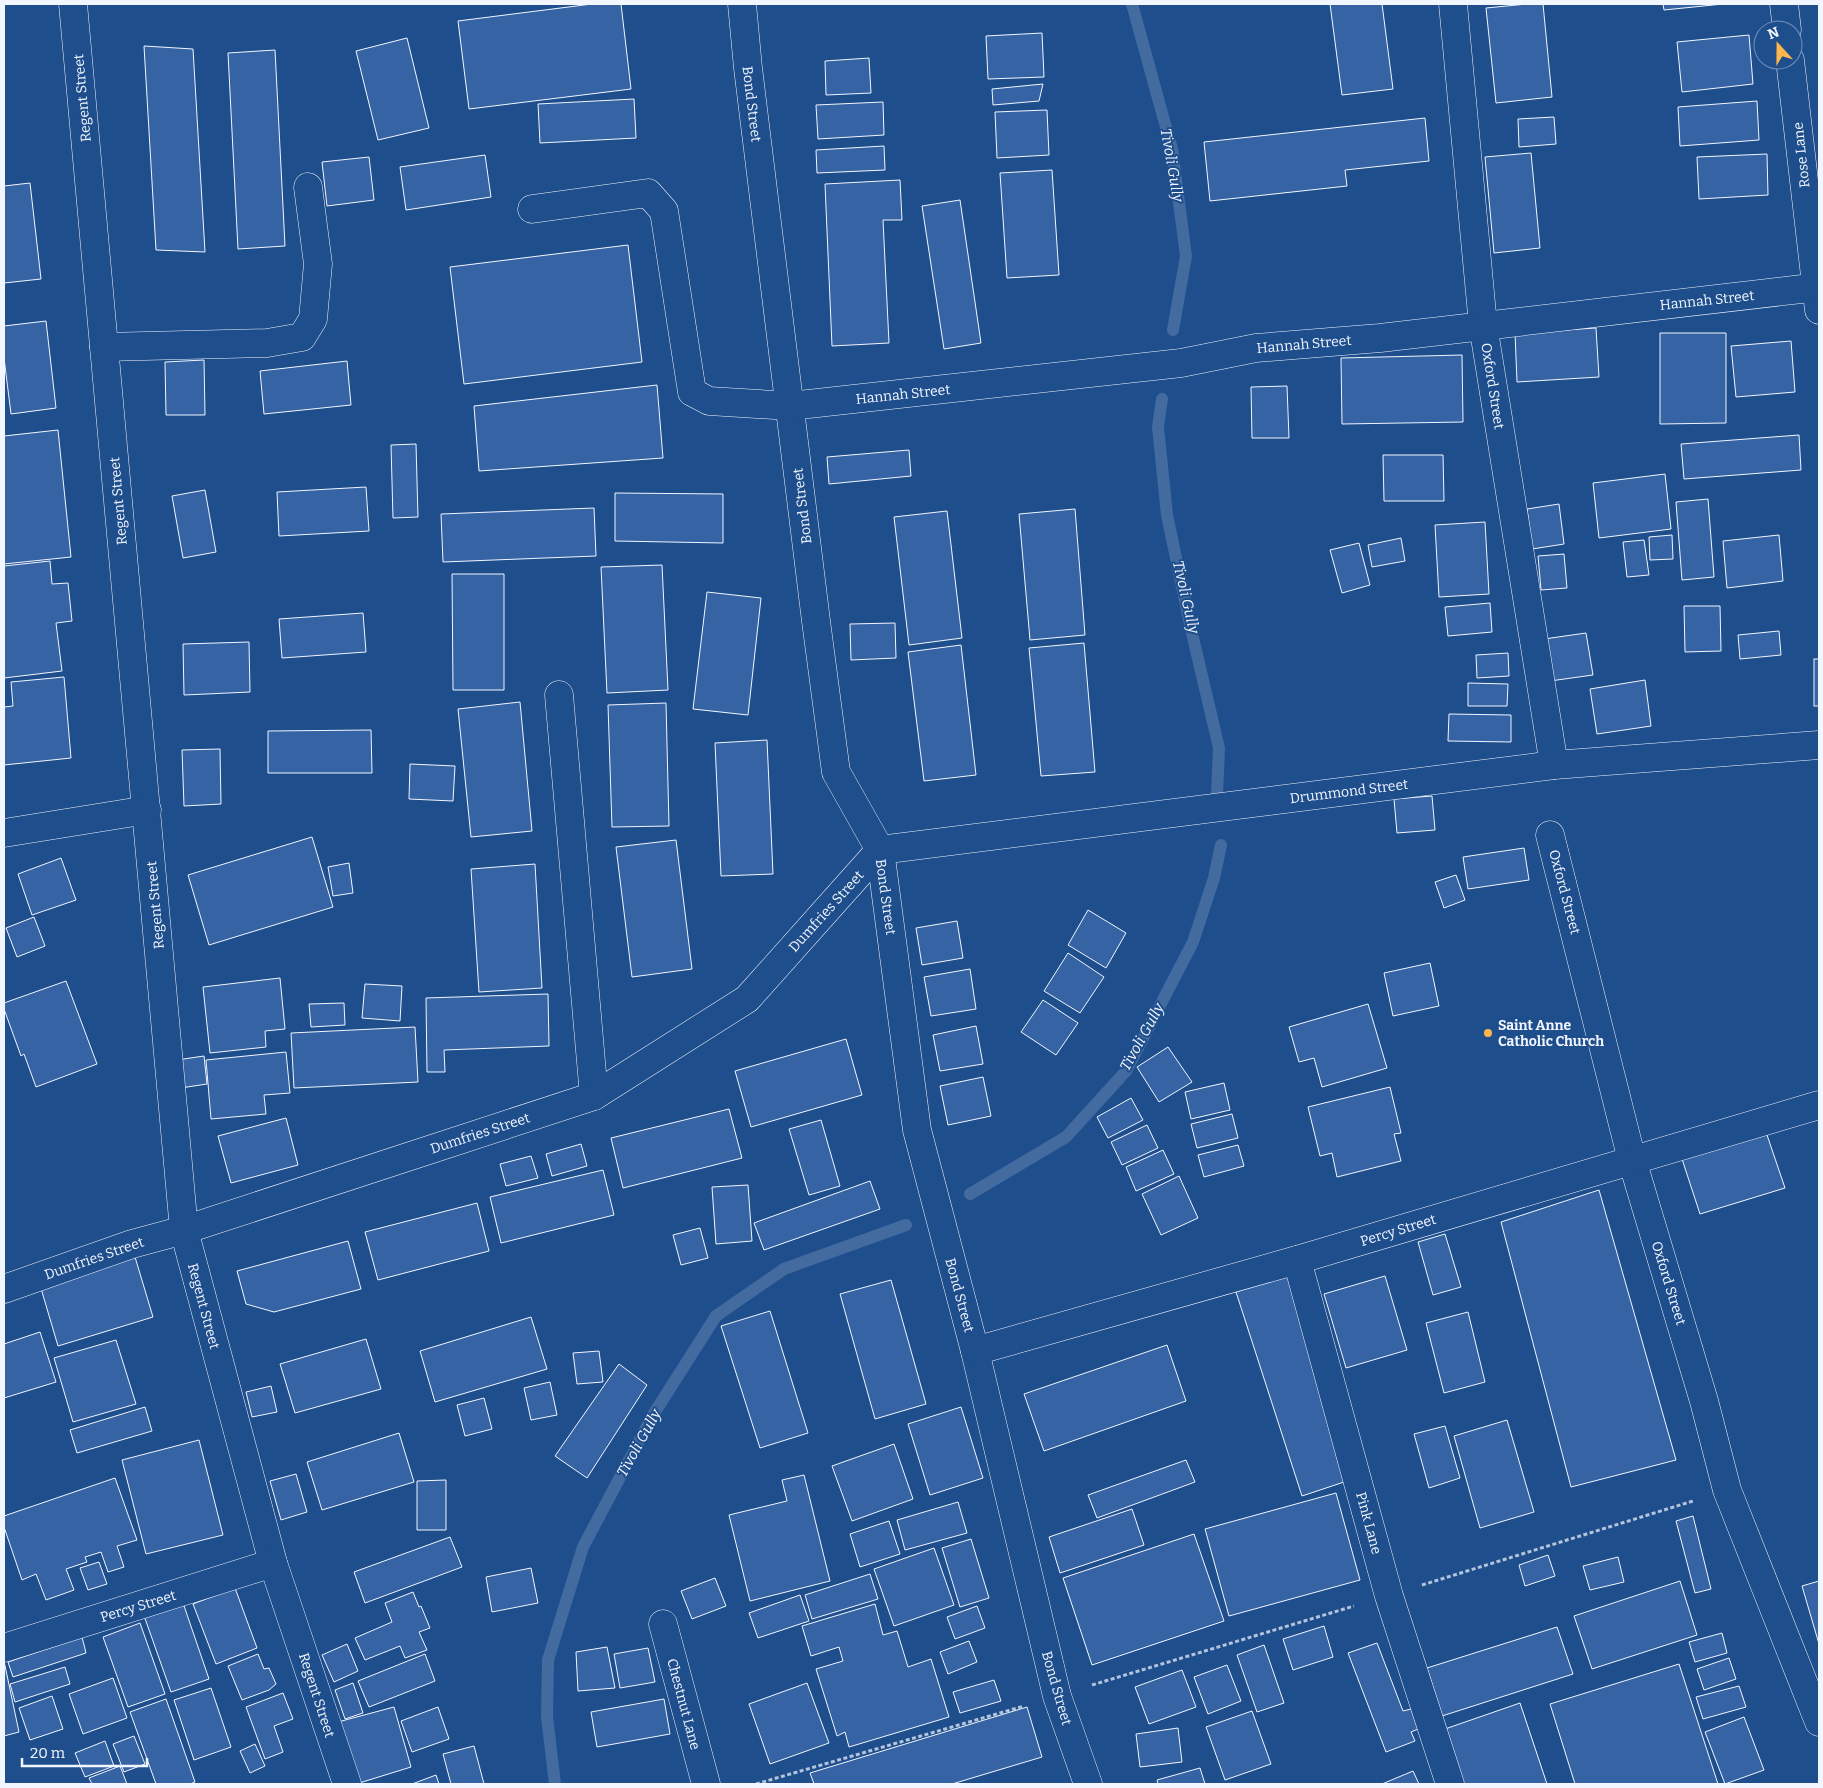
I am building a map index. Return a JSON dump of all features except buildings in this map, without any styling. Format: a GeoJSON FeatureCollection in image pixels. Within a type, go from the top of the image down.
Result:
{"type":"FeatureCollection","features":[{"type":"Feature","properties":{"kind":"street","name":"Regent Street"},"geometry":{"type":"LineString","coordinates":[[73,4],[184,1230],[273,1564],[347,1784]]}},
{"type":"Feature","properties":{"kind":"street","name":"Bond Street"},"geometry":{"type":"LineString","coordinates":[[742,4],[749,78],[836,772],[880,850],[917,1130],[975,1351],[1057,1696],[1088,1784]]}},
{"type":"Feature","properties":{"kind":"street","name":"Oxford Street"},"geometry":{"type":"LineString","coordinates":[[1453,4],[1483,325],[1554,765]]}},
{"type":"Feature","properties":{"kind":"street"},"geometry":{"type":"LineString","coordinates":[[1784,4],[1786,20]]}},
{"type":"Feature","properties":{"kind":"street","name":"Rose Lane"},"geometry":{"type":"LineString","coordinates":[[1791,70],[1818,295]]}},
{"type":"Feature","properties":{"kind":"street"},"geometry":{"type":"LineString","coordinates":[[104,347],[267,343],[302,337],[313,319],[318,264],[308,187]]}},
{"type":"Feature","properties":{"kind":"street","name":"Hannah Street"},"geometry":{"type":"LineString","coordinates":[[532,209],[648,193],[664,211],[692,392],[709,401],[790,406],[1181,363],[1256,348],[1380,338],[1483,325],[1818,295]]}},
{"type":"Feature","properties":{"kind":"street"},"geometry":{"type":"LineString","coordinates":[[559,695],[594,1096]]}},
{"type":"Feature","properties":{"kind":"street","name":"Drummond Street"},"geometry":{"type":"LineString","coordinates":[[880,850],[1554,765],[1819,745]]}},
{"type":"Feature","properties":{"kind":"street"},"geometry":{"type":"LineString","coordinates":[[4,833],[147,810]]}},
{"type":"Feature","properties":{"kind":"street","name":"Oxford Street"},"geometry":{"type":"LineString","coordinates":[[1550,835],[1632,1160],[1704,1401],[1727,1490],[1819,1722]]}},
{"type":"Feature","properties":{"kind":"street","name":"Dumfries Street"},"geometry":{"type":"LineString","coordinates":[[4,1289],[132,1244],[184,1230],[594,1096],[748,999],[880,850]]}},
{"type":"Feature","properties":{"kind":"street","name":"Percy Street"},"geometry":{"type":"LineString","coordinates":[[975,1351],[1297,1260],[1819,1105]]}},
{"type":"Feature","properties":{"kind":"street","name":"Pink Lane"},"geometry":{"type":"LineString","coordinates":[[1297,1260],[1389,1596],[1450,1784]]}},
{"type":"Feature","properties":{"kind":"street","name":"Percy Street"},"geometry":{"type":"LineString","coordinates":[[4,1648],[273,1564]]}},
{"type":"Feature","properties":{"kind":"street","name":"Chestnut Lane"},"geometry":{"type":"LineString","coordinates":[[663,1624],[706,1784]]}},
{"type":"Feature","properties":{"kind":"path"},"geometry":{"type":"LineString","coordinates":[[756,1784],[1389,1596],[1727,1490]]}},
{"type":"Feature","properties":{"kind":"waterway","name":"Tivoli Gully"},"geometry":{"type":"LineString","coordinates":[[1132,4],[1172,149],[1186,256],[1173,330]]}},
{"type":"Feature","properties":{"kind":"waterway","name":"Tivoli Gully"},"geometry":{"type":"LineString","coordinates":[[1162,399],[1158,427],[1167,515],[1219,748],[1217,795]]}},
{"type":"Feature","properties":{"kind":"waterway","name":"Tivoli Gully"},"geometry":{"type":"LineString","coordinates":[[970,1194],[1066,1137],[1126,1071],[1193,942],[1214,878],[1221,845]]}},
{"type":"Feature","properties":{"kind":"waterway","name":"Tivoli Gully"},"geometry":{"type":"LineString","coordinates":[[555,1784],[547,1717],[548,1660],[583,1547],[653,1415],[716,1316],[784,1269],[906,1225]]}},
{"type":"Feature","properties":{"kind":"place","name":"Saint Anne Catholic Church"},"geometry":{"type":"Point","coordinates":[1488,1033]}}]}
